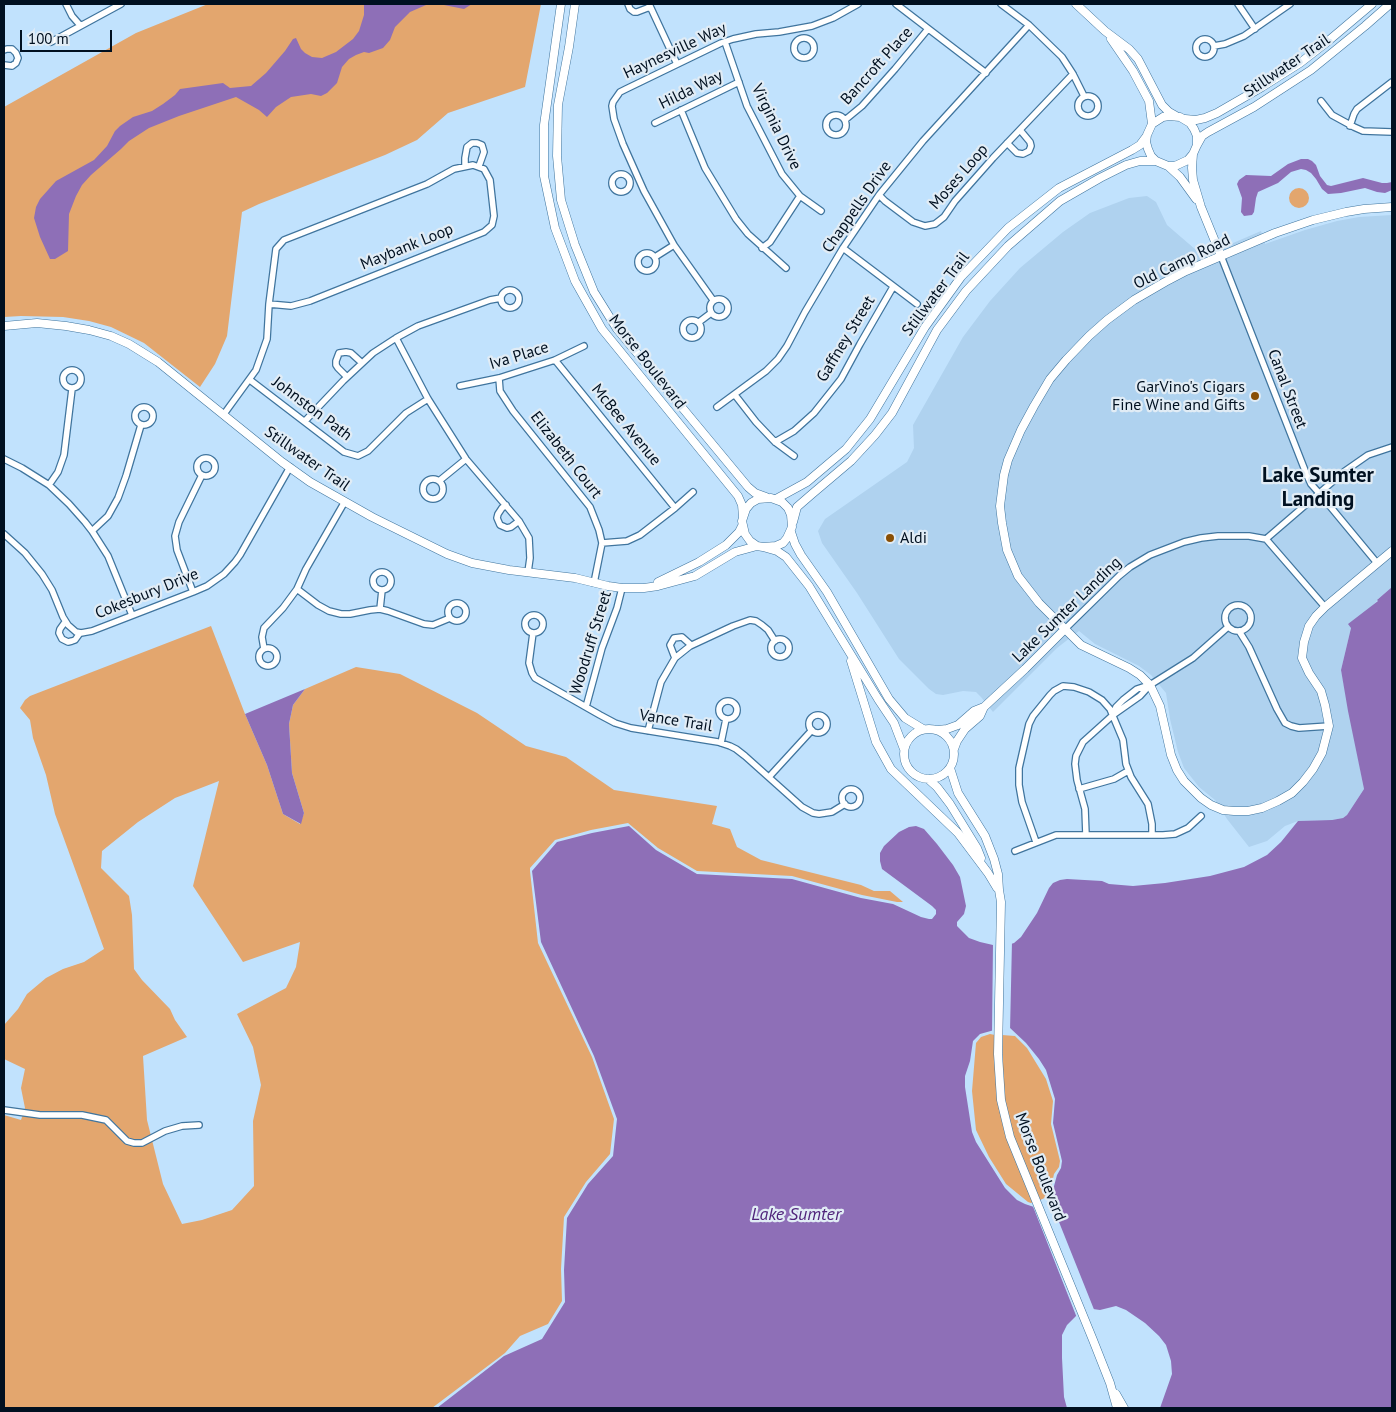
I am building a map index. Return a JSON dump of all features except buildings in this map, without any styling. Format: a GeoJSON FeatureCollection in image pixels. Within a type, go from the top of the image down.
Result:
{"type":"FeatureCollection","features":[{"type":"Feature","properties":{"kind":"main road","name":"Morse Boulevard"},"geometry":{"type":"LineString","coordinates":[[561,4],[544,125],[544,176],[555,228],[575,281],[602,329],[738,496],[742,505],[743,516]]}},
{"type":"Feature","properties":{"kind":"main road","name":"Morse Boulevard"},"geometry":{"type":"LineString","coordinates":[[575,4],[558,105],[557,156],[561,200],[574,245],[594,292],[617,330],[748,487],[755,493],[766,497]]}},
{"type":"Feature","properties":{"kind":"main road"},"geometry":{"type":"LineString","coordinates":[[1076,4],[1129,50],[1142,66],[1162,105],[1169,112],[1184,118],[1194,129],[1197,136],[1193,154],[1182,164],[1168,166],[1156,161],[1151,156],[1146,142],[1152,124],[1149,101],[1133,71],[1105,31]]}},
{"type":"Feature","properties":{"kind":"main road","name":"Stillwater Trail"},"geometry":{"type":"LineString","coordinates":[[1184,118],[1196,120],[1205,118],[1262,87],[1327,42],[1372,4]]}},
{"type":"Feature","properties":{"kind":"main road","name":"Stillwater Trail"},"geometry":{"type":"LineString","coordinates":[[1196,145],[1202,136],[1208,132],[1254,107],[1311,70],[1390,4]]}},
{"type":"Feature","properties":{"kind":"main road"},"geometry":{"type":"LineString","coordinates":[[1133,71],[1142,66]]}},
{"type":"Feature","properties":{"kind":"main road"},"geometry":{"type":"LineString","coordinates":[[1152,124],[1163,117],[1176,116]]}},
{"type":"Feature","properties":{"kind":"main road","name":"Stillwater Trail"},"geometry":{"type":"LineString","coordinates":[[776,499],[807,482],[846,449],[870,419],[925,327],[961,277],[1008,228],[1059,188],[1132,150],[1140,145],[1147,135]]}},
{"type":"Feature","properties":{"kind":"main road","name":"Canal Street"},"geometry":{"type":"LineString","coordinates":[[1193,154],[1193,180],[1201,207],[1221,256]]}},
{"type":"Feature","properties":{"kind":"main road","name":"Stillwater Trail"},"geometry":{"type":"LineString","coordinates":[[793,522],[797,508],[851,461],[875,435],[892,413],[937,330],[966,291],[1008,246],[1060,201],[1100,178],[1126,165],[1140,161],[1156,161]]}},
{"type":"Feature","properties":{"kind":"main road","name":"Canal Street"},"geometry":{"type":"LineString","coordinates":[[1168,166],[1180,177],[1201,207]]}},
{"type":"Feature","properties":{"kind":"main road","name":"Old Camp Road"},"geometry":{"type":"LineString","coordinates":[[1150,685],[1129,668],[1081,645],[1039,603],[1018,576],[1008,550],[1000,506],[1008,460],[1021,430],[1050,379],[1066,360],[1107,320],[1134,300],[1186,272],[1275,233],[1313,220],[1355,210],[1392,207]]}},
{"type":"Feature","properties":{"kind":"main road","name":"Stillwater Trail"},"geometry":{"type":"LineString","coordinates":[[4,326],[37,323],[66,326],[111,336],[129,344],[158,362],[310,482],[344,503],[447,554],[472,563],[509,570],[575,578],[622,588],[644,588],[695,576],[735,552],[760,546]]}},
{"type":"Feature","properties":{"kind":"main road"},"geometry":{"type":"LineString","coordinates":[[766,497],[782,502],[792,515],[791,532],[787,538],[776,546],[760,546],[750,541],[742,526],[746,509],[751,503],[766,497]]}},
{"type":"Feature","properties":{"kind":"main road","name":"Stillwater Trail"},"geometry":{"type":"LineString","coordinates":[[644,588],[668,578],[713,553],[733,539],[742,526]]}},
{"type":"Feature","properties":{"kind":"main road"},"geometry":{"type":"LineString","coordinates":[[791,532],[801,555],[827,592],[889,699],[905,718],[923,729]]}},
{"type":"Feature","properties":{"kind":"main road","name":"Morse Boulevard"},"geometry":{"type":"LineString","coordinates":[[760,546],[777,551],[786,557],[809,586],[894,723],[904,749]]}},
{"type":"Feature","properties":{"kind":"main road"},"geometry":{"type":"LineString","coordinates":[[1150,685],[1160,706],[1171,756],[1177,770],[1184,782],[1201,798],[1223,810],[1234,811],[1262,808],[1278,801],[1292,793],[1313,769],[1322,753],[1329,726],[1321,691],[1302,658],[1309,626],[1325,607],[1392,551]]}},
{"type":"Feature","properties":{"kind":"main road","name":"Lake Sumter Landing"},"geometry":{"type":"LineString","coordinates":[[938,730],[958,725],[974,711],[984,707],[1025,670],[1065,629]]}},
{"type":"Feature","properties":{"kind":"main road","name":"Morse Boulevard"},"geometry":{"type":"LineString","coordinates":[[847,649],[876,742],[891,769],[958,833],[988,873]]}},
{"type":"Feature","properties":{"kind":"main road","name":"Lake Sumter Landing"},"geometry":{"type":"LineString","coordinates":[[954,749],[965,729],[980,716],[984,707]]}},
{"type":"Feature","properties":{"kind":"main road"},"geometry":{"type":"LineString","coordinates":[[933,728],[938,730],[950,739],[954,749],[954,759],[950,768],[942,776],[933,779],[923,779],[914,775],[907,768],[904,759],[904,749],[907,740],[914,733],[923,729],[933,728]]}},
{"type":"Feature","properties":{"kind":"main road","name":"Morse Boulevard"},"geometry":{"type":"LineString","coordinates":[[950,768],[958,794],[985,836],[998,874],[1000,902],[998,1054],[1001,1100],[1010,1137],[1110,1383],[1124,1408]]}},
{"type":"Feature","properties":{"kind":"main road","name":"Morse Boulevard"},"geometry":{"type":"LineString","coordinates":[[928,779],[950,804],[998,890]]}},
{"type":"Feature","properties":{"kind":"main road","name":"Morse Boulevard"},"geometry":{"type":"LineString","coordinates":[[1110,1383],[1116,1408]]}},
{"type":"Feature","properties":{"kind":"street"},"geometry":{"type":"LineString","coordinates":[[66,4],[72,16],[79,24],[82,24]]}},
{"type":"Feature","properties":{"kind":"street"},"geometry":{"type":"LineString","coordinates":[[51,42],[121,4]]}},
{"type":"Feature","properties":{"kind":"street"},"geometry":{"type":"LineString","coordinates":[[628,4],[634,12],[638,12],[649,5],[678,64]]}},
{"type":"Feature","properties":{"kind":"street","name":"Haynesville Way"},"geometry":{"type":"LineString","coordinates":[[699,322],[711,313],[719,317],[725,315],[728,310],[725,301],[713,300],[674,245],[654,210],[637,176],[614,118],[612,112],[613,102],[620,92],[732,39],[812,26],[858,4]]}},
{"type":"Feature","properties":{"kind":"street"},"geometry":{"type":"LineString","coordinates":[[896,4],[986,73]]}},
{"type":"Feature","properties":{"kind":"street"},"geometry":{"type":"LineString","coordinates":[[1001,4],[1029,25],[1062,57],[1084,96]]}},
{"type":"Feature","properties":{"kind":"street"},"geometry":{"type":"LineString","coordinates":[[1238,4],[1255,29]]}},
{"type":"Feature","properties":{"kind":"street"},"geometry":{"type":"LineString","coordinates":[[1214,46],[1235,40],[1255,29],[1290,4]]}},
{"type":"Feature","properties":{"kind":"street","name":"Chappells Drive"},"geometry":{"type":"LineString","coordinates":[[716,407],[766,371],[778,359],[788,346],[805,312],[843,248],[879,195],[923,141],[1029,25]]}},
{"type":"Feature","properties":{"kind":"street"},"geometry":{"type":"LineString","coordinates":[[800,28],[802,38]]}},
{"type":"Feature","properties":{"kind":"street","name":"Bancroft Place"},"geometry":{"type":"LineString","coordinates":[[845,120],[862,106],[928,29]]}},
{"type":"Feature","properties":{"kind":"street","name":"Virginia Drive"},"geometry":{"type":"LineString","coordinates":[[725,42],[747,106],[782,174],[800,196],[821,211]]}},
{"type":"Feature","properties":{"kind":"street"},"geometry":{"type":"LineString","coordinates":[[4,50],[7,48],[12,49],[18,58],[12,66],[4,65]]}},
{"type":"Feature","properties":{"kind":"street","name":"Moses Loop"},"geometry":{"type":"LineString","coordinates":[[879,195],[913,222],[925,226],[935,224],[944,217],[961,194],[1007,143],[1073,74]]}},
{"type":"Feature","properties":{"kind":"street","name":"Hilda Way"},"geometry":{"type":"LineString","coordinates":[[656,123],[739,82]]}},
{"type":"Feature","properties":{"kind":"street"},"geometry":{"type":"LineString","coordinates":[[1350,126],[1357,109],[1392,82]]}},
{"type":"Feature","properties":{"kind":"street"},"geometry":{"type":"LineString","coordinates":[[1321,101],[1332,115],[1350,126],[1363,131],[1392,132]]}},
{"type":"Feature","properties":{"kind":"street"},"geometry":{"type":"LineString","coordinates":[[681,110],[705,168],[736,219],[762,248],[786,268]]}},
{"type":"Feature","properties":{"kind":"street","name":"Moses Loop"},"geometry":{"type":"LineString","coordinates":[[1007,143],[1017,153],[1023,154],[1029,151],[1030,142],[1020,130]]}},
{"type":"Feature","properties":{"kind":"street"},"geometry":{"type":"LineString","coordinates":[[224,414],[256,370],[267,339],[276,249],[284,240],[427,184],[454,169],[473,165],[479,166],[484,152],[482,145],[472,143],[467,147],[466,166]]}},
{"type":"Feature","properties":{"kind":"street","name":"Maybank Loop"},"geometry":{"type":"LineString","coordinates":[[269,304],[291,306],[310,300],[484,232],[492,225],[494,216],[490,180],[484,169],[479,166]]}},
{"type":"Feature","properties":{"kind":"street"},"geometry":{"type":"LineString","coordinates":[[629,180],[637,176]]}},
{"type":"Feature","properties":{"kind":"street"},"geometry":{"type":"LineString","coordinates":[[762,248],[770,242],[800,196]]}},
{"type":"Feature","properties":{"kind":"street"},"geometry":{"type":"LineString","coordinates":[[655,257],[674,245]]}},
{"type":"Feature","properties":{"kind":"street"},"geometry":{"type":"LineString","coordinates":[[843,248],[917,304]]}},
{"type":"Feature","properties":{"kind":"street","name":"Canal Street"},"geometry":{"type":"LineString","coordinates":[[1221,256],[1311,484],[1377,563]]}},
{"type":"Feature","properties":{"kind":"street","name":"Gaffney Street"},"geometry":{"type":"LineString","coordinates":[[775,442],[794,431],[814,413],[841,379],[893,287]]}},
{"type":"Feature","properties":{"kind":"street"},"geometry":{"type":"LineString","coordinates":[[304,421],[362,363],[396,338],[418,326],[490,300],[501,298]]}},
{"type":"Feature","properties":{"kind":"street"},"geometry":{"type":"LineString","coordinates":[[711,313],[710,308],[713,300]]}},
{"type":"Feature","properties":{"kind":"street"},"geometry":{"type":"LineString","coordinates":[[396,338],[428,399],[466,459],[519,521],[529,538],[530,558],[528,572]]}},
{"type":"Feature","properties":{"kind":"street","name":"Iva Place"},"geometry":{"type":"LineString","coordinates":[[460,386],[499,378],[555,360],[584,346]]}},
{"type":"Feature","properties":{"kind":"street"},"geometry":{"type":"LineString","coordinates":[[347,377],[336,365],[340,353],[350,353],[362,363]]}},
{"type":"Feature","properties":{"kind":"street","name":"McBee Avenue"},"geometry":{"type":"LineString","coordinates":[[555,360],[675,508]]}},
{"type":"Feature","properties":{"kind":"street","name":"Elizabeth Court"},"geometry":{"type":"LineString","coordinates":[[499,378],[500,391],[514,411],[590,506],[600,530],[602,543],[594,583]]}},
{"type":"Feature","properties":{"kind":"street","name":"Johnston Path"},"geometry":{"type":"LineString","coordinates":[[250,380],[344,452],[358,456],[368,451],[406,413],[428,399]]}},
{"type":"Feature","properties":{"kind":"street"},"geometry":{"type":"LineString","coordinates":[[49,485],[58,472],[64,455],[72,388]]}},
{"type":"Feature","properties":{"kind":"street"},"geometry":{"type":"LineString","coordinates":[[735,395],[756,422],[775,442],[794,456]]}},
{"type":"Feature","properties":{"kind":"street"},"geometry":{"type":"LineString","coordinates":[[92,531],[108,516],[118,498],[141,425]]}},
{"type":"Feature","properties":{"kind":"street"},"geometry":{"type":"LineString","coordinates":[[1325,607],[1266,539],[1345,471],[1368,455],[1392,447]]}},
{"type":"Feature","properties":{"kind":"street"},"geometry":{"type":"LineString","coordinates":[[4,459],[49,485],[69,504],[92,531],[108,556],[132,615]]}},
{"type":"Feature","properties":{"kind":"street"},"geometry":{"type":"LineString","coordinates":[[439,481],[466,459]]}},
{"type":"Feature","properties":{"kind":"street","name":"Cokesbury Drive"},"geometry":{"type":"LineString","coordinates":[[65,622],[72,629],[80,632],[92,631],[193,592],[215,580],[235,562],[290,467]]}},
{"type":"Feature","properties":{"kind":"street"},"geometry":{"type":"LineString","coordinates":[[193,592],[177,550],[175,536],[179,522],[202,475]]}},
{"type":"Feature","properties":{"kind":"street"},"geometry":{"type":"LineString","coordinates":[[602,543],[634,539],[693,492]]}},
{"type":"Feature","properties":{"kind":"street"},"geometry":{"type":"LineString","coordinates":[[264,649],[262,637],[264,628],[297,589],[306,569],[344,503]]}},
{"type":"Feature","properties":{"kind":"street"},"geometry":{"type":"LineString","coordinates":[[506,505],[498,514],[497,518],[500,525],[507,528],[519,521]]}},
{"type":"Feature","properties":{"kind":"street"},"geometry":{"type":"LineString","coordinates":[[4,534],[25,553],[52,590],[65,622],[60,629],[60,636],[64,641],[72,641],[80,632]]}},
{"type":"Feature","properties":{"kind":"street","name":"Lake Sumter Landing"},"geometry":{"type":"LineString","coordinates":[[1065,629],[1119,576],[1150,555],[1200,538],[1249,536],[1266,539]]}},
{"type":"Feature","properties":{"kind":"street","name":"Woodruff Street"},"geometry":{"type":"LineString","coordinates":[[586,707],[602,648],[617,608],[622,588]]}},
{"type":"Feature","properties":{"kind":"street"},"geometry":{"type":"LineString","coordinates":[[297,589],[329,612],[350,614],[380,609],[424,624],[433,625],[450,618]]}},
{"type":"Feature","properties":{"kind":"street"},"geometry":{"type":"LineString","coordinates":[[380,609],[382,590]]}},
{"type":"Feature","properties":{"kind":"street"},"geometry":{"type":"LineString","coordinates":[[1234,606],[1243,606],[1249,612],[1250,620],[1246,628],[1239,631],[1231,630],[1225,621],[1227,610],[1234,606]]}},
{"type":"Feature","properties":{"kind":"street"},"geometry":{"type":"LineString","coordinates":[[648,732],[661,682],[675,658],[691,645],[750,620],[756,621],[768,630],[775,641]]}},
{"type":"Feature","properties":{"kind":"street"},"geometry":{"type":"LineString","coordinates":[[1086,835],[1085,809],[1074,764],[1083,742],[1113,714],[1140,696],[1150,685],[1193,658],[1228,627]]}},
{"type":"Feature","properties":{"kind":"street"},"geometry":{"type":"LineString","coordinates":[[1239,631],[1249,647],[1285,723],[1299,728],[1329,726]]}},
{"type":"Feature","properties":{"kind":"street","name":"Vance Trail"},"geometry":{"type":"LineString","coordinates":[[533,633],[529,663],[535,678],[615,723],[648,732],[721,743],[736,749],[802,807],[813,813],[832,812],[845,804]]}},
{"type":"Feature","properties":{"kind":"street"},"geometry":{"type":"LineString","coordinates":[[675,658],[670,645],[674,638],[682,637],[691,645]]}},
{"type":"Feature","properties":{"kind":"street"},"geometry":{"type":"LineString","coordinates":[[1036,842],[1022,802],[1019,786],[1019,768],[1032,716],[1054,691],[1063,686],[1082,689],[1096,695],[1113,714],[1124,740],[1128,771],[1148,804],[1152,835]]}},
{"type":"Feature","properties":{"kind":"street"},"geometry":{"type":"LineString","coordinates":[[721,743],[726,719]]}},
{"type":"Feature","properties":{"kind":"street"},"geometry":{"type":"LineString","coordinates":[[769,777],[812,730]]}},
{"type":"Feature","properties":{"kind":"street"},"geometry":{"type":"LineString","coordinates":[[1079,789],[1114,779],[1128,771]]}},
{"type":"Feature","properties":{"kind":"street"},"geometry":{"type":"LineString","coordinates":[[1015,851],[1056,835],[1163,836],[1183,831],[1195,823],[1201,816]]}},
{"type":"Feature","properties":{"kind":"street"},"geometry":{"type":"LineString","coordinates":[[4,1110],[40,1114],[82,1114],[106,1120],[127,1141],[134,1143],[142,1143],[165,1131],[182,1126],[199,1125]]}},
{"type":"Feature","properties":{"kind":"shaded area"},"geometry":{"type":"Polygon","coordinates":[[[208,4],[541,4],[525,87],[448,113],[417,140],[385,155],[242,212],[227,336],[215,364],[200,387],[144,343],[111,327],[63,317],[4,317],[4,107],[136,33],[208,4]]]}},
{"type":"Feature","properties":{"kind":"shaded area"},"geometry":{"type":"Polygon","coordinates":[[[1299,188],[1306,191],[1309,198],[1306,205],[1299,208],[1292,205],[1289,198],[1292,191],[1299,188]]]}},
{"type":"Feature","properties":{"kind":"shaded area","name":"Lake Sumter Landing"},"geometry":{"type":"Polygon","coordinates":[[[1147,196],[1156,202],[1167,225],[1203,256],[1261,231],[1265,244],[1337,221],[1359,217],[1392,215],[1392,587],[1351,628],[1341,670],[1364,789],[1343,818],[1298,821],[1285,826],[1267,841],[1249,847],[1215,800],[1199,787],[1184,768],[1170,719],[1166,693],[1151,675],[1139,666],[1095,644],[1079,631],[1057,648],[993,712],[976,692],[963,691],[943,695],[936,694],[899,659],[857,593],[822,543],[818,531],[825,519],[907,462],[914,448],[913,425],[963,337],[990,301],[1020,268],[1063,232],[1090,213],[1129,198],[1147,196]]]}},
{"type":"Feature","properties":{"kind":"shaded area"},"geometry":{"type":"Polygon","coordinates":[[[211,626],[267,765],[283,814],[300,824],[304,813],[292,773],[289,724],[293,705],[305,689],[356,667],[400,674],[477,713],[526,746],[566,757],[614,790],[717,806],[712,824],[730,829],[737,847],[761,860],[861,885],[874,891],[890,891],[903,902],[862,895],[792,876],[697,871],[658,848],[628,823],[591,830],[555,840],[530,868],[538,943],[592,1057],[614,1119],[610,1154],[586,1182],[564,1217],[561,1269],[562,1301],[548,1324],[520,1336],[505,1353],[432,1408],[4,1408],[4,1115],[21,1120],[25,1108],[21,1088],[25,1069],[4,1059],[4,1025],[18,1009],[27,994],[46,978],[63,969],[84,962],[104,949],[55,814],[46,775],[33,738],[30,720],[20,708],[30,696],[211,626]],[[219,781],[175,798],[138,822],[102,851],[101,868],[129,896],[132,915],[134,969],[170,1009],[187,1037],[143,1056],[147,1120],[163,1184],[182,1224],[202,1220],[232,1210],[254,1186],[253,1121],[261,1085],[253,1047],[237,1014],[286,988],[296,967],[300,942],[243,962],[193,886],[219,781]]]}},
{"type":"Feature","properties":{"kind":"shaded area"},"geometry":{"type":"Polygon","coordinates":[[[990,1034],[995,1035],[998,1100],[1034,1202],[1031,1203],[1006,1184],[989,1157],[976,1130],[972,1091],[976,1043],[981,1037],[990,1034]]]}},
{"type":"Feature","properties":{"kind":"shaded area"},"geometry":{"type":"Polygon","coordinates":[[[1002,1035],[1015,1036],[1027,1048],[1046,1079],[1053,1101],[1051,1124],[1060,1161],[1059,1167],[1054,1174],[1049,1196],[1040,1200],[1013,1136],[1004,1099],[1002,1035]]]}},
{"type":"Feature","properties":{"kind":"water"},"geometry":{"type":"Polygon","coordinates":[[[364,4],[472,4],[464,9],[444,5],[426,5],[410,12],[395,27],[390,40],[383,48],[369,53],[364,52],[349,59],[342,67],[337,83],[327,93],[321,96],[311,94],[291,97],[276,107],[267,117],[259,110],[236,97],[149,128],[129,141],[82,185],[69,214],[68,251],[55,259],[50,259],[34,218],[40,199],[56,181],[94,160],[107,146],[120,126],[133,117],[152,111],[175,95],[180,89],[223,83],[230,88],[251,86],[266,73],[293,39],[296,38],[301,49],[312,57],[322,58],[336,52],[353,39],[359,31],[364,15],[364,4]]]}},
{"type":"Feature","properties":{"kind":"water"},"geometry":{"type":"Polygon","coordinates":[[[1301,159],[1308,159],[1316,165],[1320,176],[1327,185],[1331,186],[1363,178],[1382,183],[1392,182],[1392,190],[1385,193],[1365,188],[1328,194],[1322,189],[1311,173],[1301,169],[1291,172],[1278,183],[1258,192],[1254,212],[1252,215],[1244,216],[1241,212],[1242,198],[1237,184],[1239,180],[1246,175],[1271,176],[1288,164],[1301,159]]]}},
{"type":"Feature","properties":{"kind":"water","name":"Lake Sumter"},"geometry":{"type":"Polygon","coordinates":[[[1392,587],[1392,1408],[1160,1408],[1172,1374],[1171,1361],[1166,1345],[1145,1323],[1126,1310],[1116,1306],[1084,1311],[1067,1325],[1062,1335],[1064,1397],[1067,1408],[437,1408],[504,1356],[542,1339],[565,1302],[564,1270],[567,1218],[588,1184],[613,1156],[617,1119],[594,1056],[541,942],[532,871],[557,842],[629,826],[656,850],[697,874],[792,879],[861,898],[893,904],[921,917],[932,919],[936,914],[936,910],[882,869],[880,861],[880,853],[884,846],[899,832],[916,826],[924,829],[937,844],[960,877],[966,906],[964,914],[957,922],[957,926],[969,938],[993,945],[1008,945],[1021,937],[1037,913],[1049,888],[1053,883],[1060,880],[1102,881],[1109,884],[1133,886],[1210,876],[1244,867],[1267,855],[1281,842],[1298,821],[1332,820],[1343,818],[1347,815],[1364,789],[1341,670],[1351,628],[1348,624],[1392,587]],[[1009,1027],[980,1034],[973,1041],[970,1061],[965,1076],[972,1132],[976,1142],[1005,1188],[1017,1200],[1042,1208],[1050,1201],[1062,1161],[1053,1123],[1055,1099],[1046,1070],[1039,1059],[1009,1027]]]}},
{"type":"Feature","properties":{"kind":"water"},"geometry":{"type":"Polygon","coordinates":[[[305,689],[293,705],[289,724],[292,773],[304,813],[301,824],[283,814],[267,765],[245,714],[305,689]]]}},
{"type":"Feature","properties":{"kind":"pier"},"geometry":{"type":"Polygon","coordinates":[[[1012,941],[1010,1031],[1006,1029],[992,1033],[993,943],[1001,944],[1012,941]]]}},
{"type":"Feature","properties":{"kind":"pier"},"geometry":{"type":"Polygon","coordinates":[[[1049,1197],[1095,1312],[1085,1313],[1077,1318],[1032,1204],[1045,1204],[1049,1197]]]}},
{"type":"Feature","properties":{"kind":"place","name":"GarVino's Cigars Fine Wine and Gifts"},"geometry":{"type":"Point","coordinates":[1255,396]}},
{"type":"Feature","properties":{"kind":"place","name":"Aldi"},"geometry":{"type":"Point","coordinates":[890,538]}},
{"type":"Feature","properties":{"kind":"district","name":"Lake Sumter Landing"},"geometry":{"type":"Point","coordinates":[1318,488]}}]}
